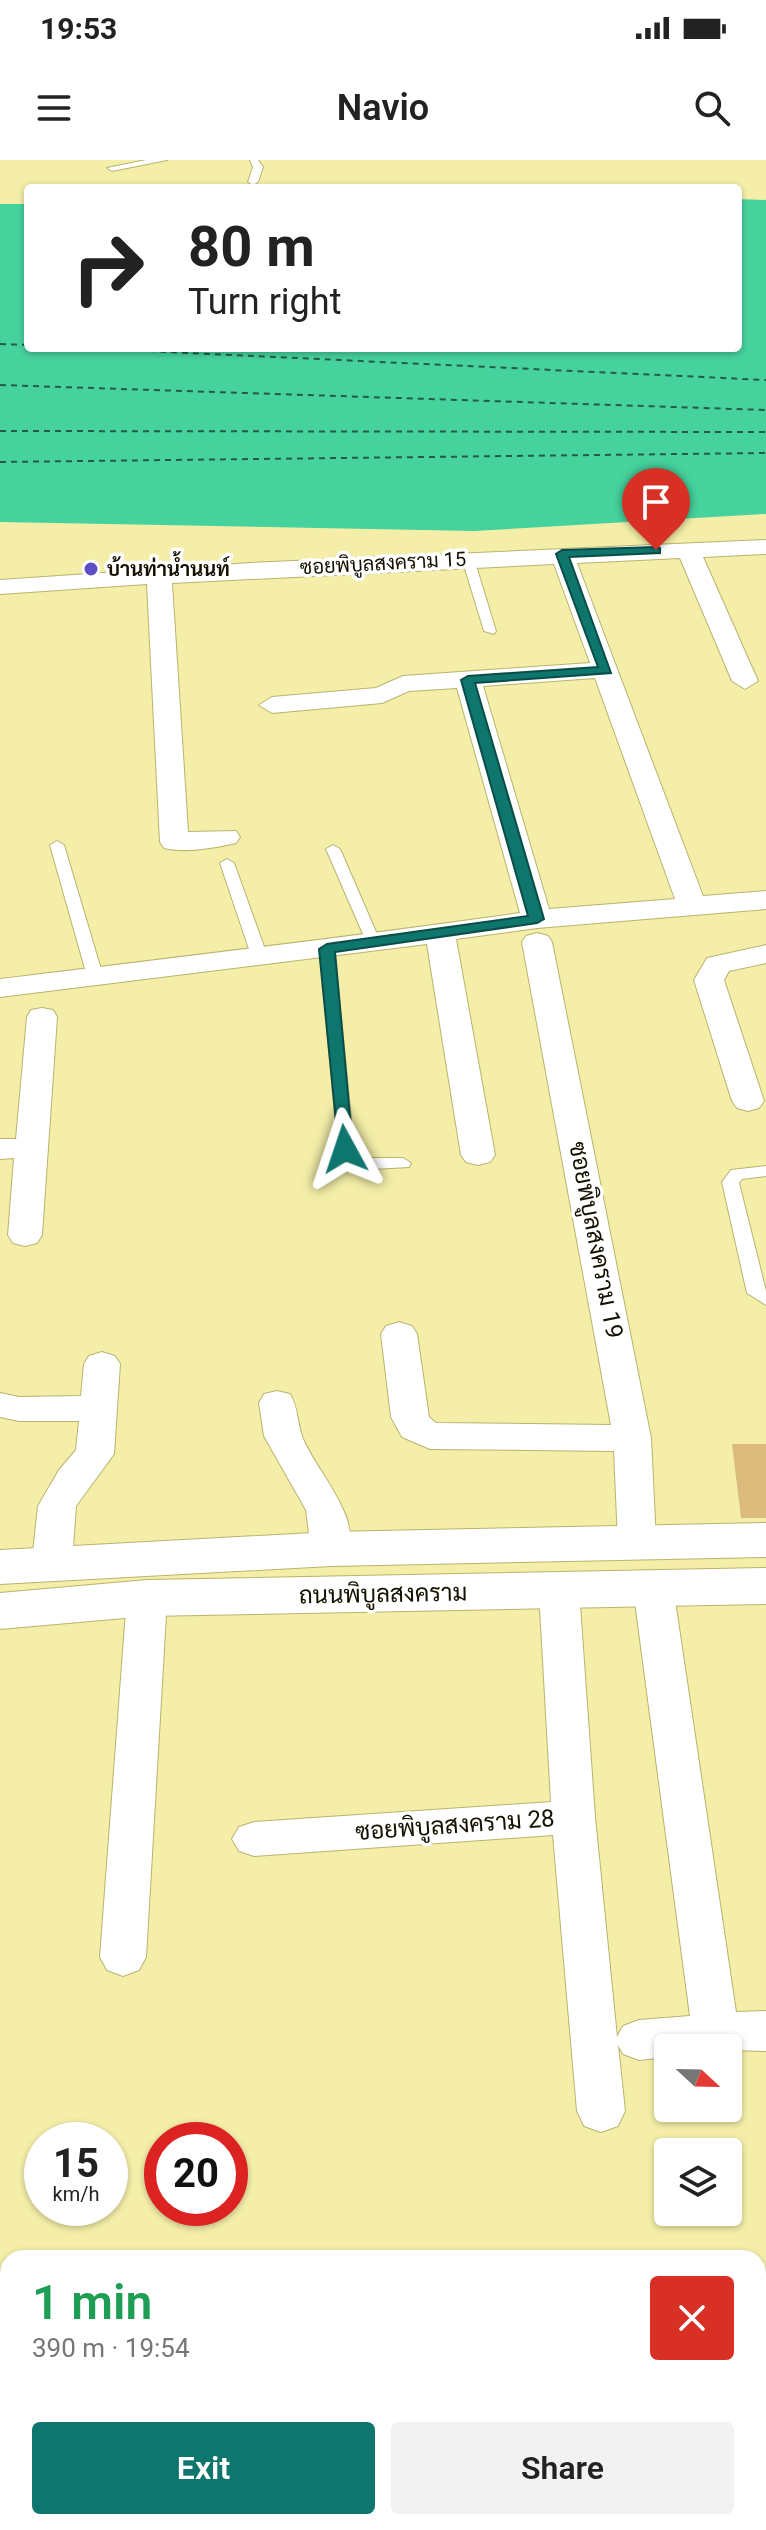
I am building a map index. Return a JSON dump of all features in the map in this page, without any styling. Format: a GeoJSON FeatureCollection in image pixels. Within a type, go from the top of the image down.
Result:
{"type":"FeatureCollection","features":[{"type":"Feature","properties":{"kind":"main road","name":"ถนนพิบูลสงคราม"},"geometry":{"type":"LineString","coordinates":[[0,1567],[331,1549],[766,1540]]}},
{"type":"Feature","properties":{"kind":"main road","name":"ถนนพิบูลสงคราม"},"geometry":{"type":"LineString","coordinates":[[0,1611],[147,1598],[766,1586]]}},
{"type":"Feature","properties":{"kind":"street","name":"ซอยพิบูลสงคราม 15"},"geometry":{"type":"LineString","coordinates":[[0,587],[159,575],[562,554],[766,547]]}},
{"type":"Feature","properties":{"kind":"street"},"geometry":{"type":"LineString","coordinates":[[688,549],[745,681]]}},
{"type":"Feature","properties":{"kind":"street"},"geometry":{"type":"LineString","coordinates":[[562,554],[692,906]]}},
{"type":"Feature","properties":{"kind":"street"},"geometry":{"type":"LineString","coordinates":[[159,575],[174,842],[226,850]]}},
{"type":"Feature","properties":{"kind":"street"},"geometry":{"type":"LineString","coordinates":[[272,705],[382,695],[403,684],[606,670]]}},
{"type":"Feature","properties":{"kind":"street","name":"ซอยพิบูลสงคราม 19"},"geometry":{"type":"LineString","coordinates":[[468,680],[537,930],[632,1438],[637,1541]]}},
{"type":"Feature","properties":{"kind":"street"},"geometry":{"type":"LineString","coordinates":[[0,988],[327,949],[440,930],[537,930],[692,906],[766,900]]}},
{"type":"Feature","properties":{"kind":"street"},"geometry":{"type":"LineString","coordinates":[[440,930],[478,1155]]}},
{"type":"Feature","properties":{"kind":"street"},"geometry":{"type":"LineString","coordinates":[[748,1101],[709,980],[718,964],[766,954]]}},
{"type":"Feature","properties":{"kind":"street"},"geometry":{"type":"LineString","coordinates":[[25,1235],[16,1148],[42,1017]]}},
{"type":"Feature","properties":{"kind":"street"},"geometry":{"type":"LineString","coordinates":[[399,1334],[410,1417],[415,1428],[430,1436],[632,1438]]}},
{"type":"Feature","properties":{"kind":"street"},"geometry":{"type":"LineString","coordinates":[[52,1562],[57,1506],[72,1479],[95,1454],[102,1364]]}},
{"type":"Feature","properties":{"kind":"street"},"geometry":{"type":"LineString","coordinates":[[277,1403],[283,1436],[325,1510],[331,1549]]}},
{"type":"Feature","properties":{"kind":"street"},"geometry":{"type":"LineString","coordinates":[[0,1405],[19,1409],[98,1408]]}},
{"type":"Feature","properties":{"kind":"street"},"geometry":{"type":"LineString","coordinates":[[653,1587],[716,2033]]}},
{"type":"Feature","properties":{"kind":"street","name":"ซอยพิบูลสงคราม 28"},"geometry":{"type":"LineString","coordinates":[[254,1839],[573,1817],[559,1591]]}},
{"type":"Feature","properties":{"kind":"street"},"geometry":{"type":"LineString","coordinates":[[123,1957],[147,1598]]}},
{"type":"Feature","properties":{"kind":"street"},"geometry":{"type":"LineString","coordinates":[[573,1817],[601,2111]]}},
{"type":"Feature","properties":{"kind":"street"},"geometry":{"type":"LineString","coordinates":[[639,2040],[766,2031]]}},
{"type":"Feature","properties":{"kind":"lane"},"geometry":{"type":"LineString","coordinates":[[112,168],[163,160]]}},
{"type":"Feature","properties":{"kind":"lane"},"geometry":{"type":"LineString","coordinates":[[253,182],[258,167],[254,160]]}},
{"type":"Feature","properties":{"kind":"lane"},"geometry":{"type":"LineString","coordinates":[[468,559],[490,631]]}},
{"type":"Feature","properties":{"kind":"lane"},"geometry":{"type":"LineString","coordinates":[[57,845],[95,976]]}},
{"type":"Feature","properties":{"kind":"lane"},"geometry":{"type":"LineString","coordinates":[[333,849],[373,941]]}},
{"type":"Feature","properties":{"kind":"lane"},"geometry":{"type":"LineString","coordinates":[[226,850],[259,955]]}},
{"type":"Feature","properties":{"kind":"lane"},"geometry":{"type":"LineString","coordinates":[[327,949],[347,1160],[356,1165],[403,1163]]}},
{"type":"Feature","properties":{"kind":"lane"},"geometry":{"type":"LineString","coordinates":[[766,1171],[737,1174],[730,1182],[756,1293],[766,1299]]}},
{"type":"Feature","properties":{"kind":"shaded area"},"geometry":{"type":"Polygon","coordinates":[[[742,199],[766,200],[766,514],[474,531],[0,522],[0,204],[24,204],[24,352],[742,352],[742,199]]]}},
{"type":"Feature","properties":{"kind":"building"},"geometry":{"type":"Polygon","coordinates":[[[732,1444],[766,1444],[766,1518],[741,1518],[732,1444]]]}},
{"type":"Feature","properties":{"kind":"ferry route"},"geometry":{"type":"LineString","coordinates":[[0,344],[24,345]]}},
{"type":"Feature","properties":{"kind":"ferry route"},"geometry":{"type":"LineString","coordinates":[[168,352],[766,380]]}},
{"type":"Feature","properties":{"kind":"ferry route"},"geometry":{"type":"LineString","coordinates":[[0,385],[766,410]]}},
{"type":"Feature","properties":{"kind":"ferry route"},"geometry":{"type":"LineString","coordinates":[[0,431],[766,432]]}},
{"type":"Feature","properties":{"kind":"ferry route"},"geometry":{"type":"LineString","coordinates":[[0,462],[766,453]]}},
{"type":"Feature","properties":{"kind":"place","name":"บ้านท่าน้ำนนท์"},"geometry":{"type":"Point","coordinates":[91,569]}},
{"type":"Feature","properties":{"kind":"route"},"geometry":{"type":"LineString","coordinates":[[345,1149],[327,949],[440,930],[537,919],[468,680],[606,670],[562,554],[656,550]]}}]}
